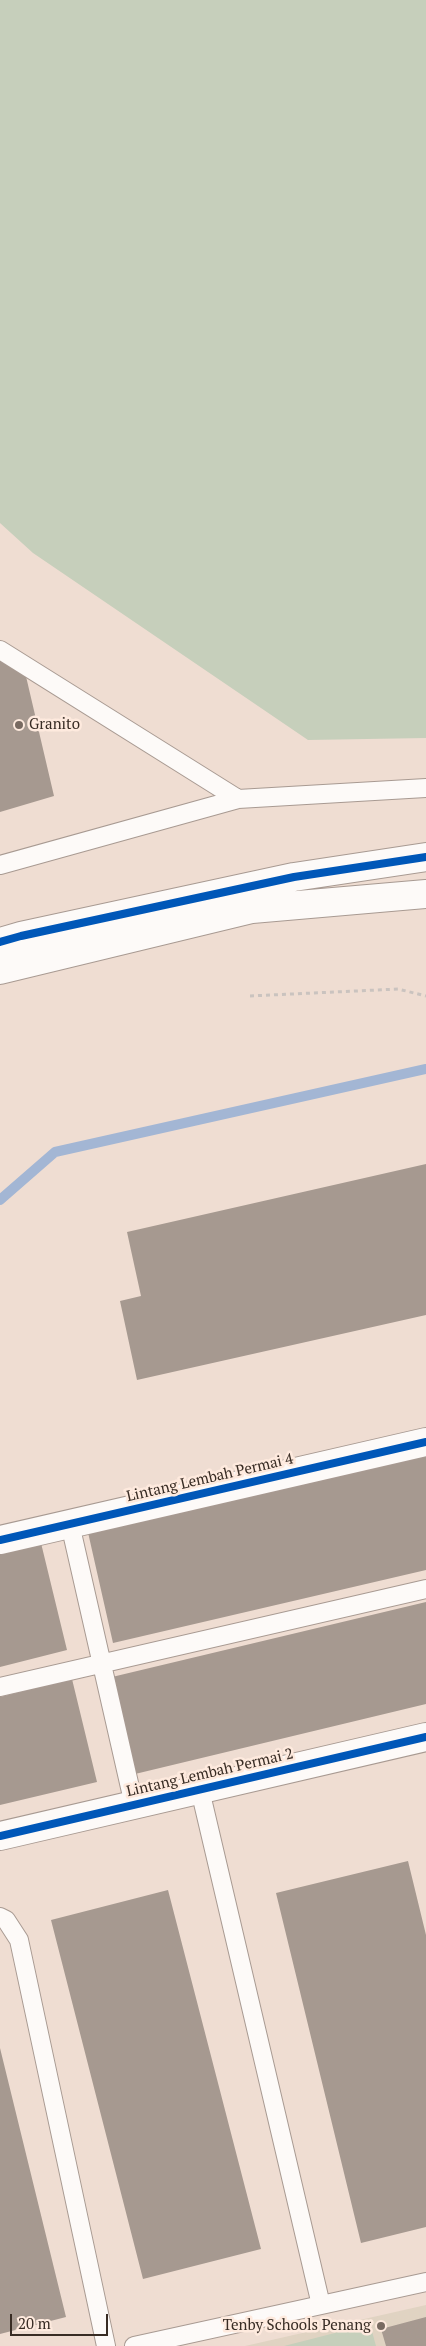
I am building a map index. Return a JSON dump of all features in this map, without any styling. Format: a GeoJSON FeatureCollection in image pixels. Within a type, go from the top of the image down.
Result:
{"type":"FeatureCollection","features":[{"type":"Feature","properties":{"kind":"street"},"geometry":{"type":"LineString","coordinates":[[0,942],[294,877],[426,857]]}},
{"type":"Feature","properties":{"kind":"street"},"geometry":{"type":"LineString","coordinates":[[0,970],[252,909],[426,894]]}},
{"type":"Feature","properties":{"kind":"street","name":"Lintang Lembah Permai 4"},"geometry":{"type":"LineString","coordinates":[[0,1540],[426,1442]]}},
{"type":"Feature","properties":{"kind":"street","name":"Lintang Lembah Permai 2"},"geometry":{"type":"LineString","coordinates":[[0,1836],[426,1737]]}},
{"type":"Feature","properties":{"kind":"lane"},"geometry":{"type":"LineString","coordinates":[[0,650],[238,798]]}},
{"type":"Feature","properties":{"kind":"lane"},"geometry":{"type":"LineString","coordinates":[[0,865],[238,798],[426,788]]}},
{"type":"Feature","properties":{"kind":"lane"},"geometry":{"type":"LineString","coordinates":[[70,1524],[134,1805]]}},
{"type":"Feature","properties":{"kind":"lane"},"geometry":{"type":"LineString","coordinates":[[0,1687],[426,1589]]}},
{"type":"Feature","properties":{"kind":"lane"},"geometry":{"type":"LineString","coordinates":[[200,1790],[321,2306]]}},
{"type":"Feature","properties":{"kind":"lane"},"geometry":{"type":"LineString","coordinates":[[0,1917],[6,1920],[19,1940],[106,2346]]}},
{"type":"Feature","properties":{"kind":"lane"},"geometry":{"type":"LineString","coordinates":[[134,2346],[426,2282]]}},
{"type":"Feature","properties":{"kind":"path"},"geometry":{"type":"LineString","coordinates":[[250,996],[398,989],[426,996]]}},
{"type":"Feature","properties":{"kind":"shaded area","name":"Tenby Schools Penang"},"geometry":{"type":"Polygon","coordinates":[[[426,2305],[426,2346],[245,2346],[426,2305]]]}},
{"type":"Feature","properties":{"kind":"green space"},"geometry":{"type":"Polygon","coordinates":[[[0,0],[426,0],[426,738],[308,740],[33,553],[0,523],[0,0]]]}},
{"type":"Feature","properties":{"kind":"green space"},"geometry":{"type":"Polygon","coordinates":[[[370,2324],[376,2346],[284,2346],[370,2324]]]}},
{"type":"Feature","properties":{"kind":"building","name":"Granito"},"geometry":{"type":"Polygon","coordinates":[[[0,645],[21,655],[54,796],[0,812],[0,645]]]}},
{"type":"Feature","properties":{"kind":"building"},"geometry":{"type":"Polygon","coordinates":[[[426,1164],[426,1315],[137,1380],[120,1301],[141,1296],[127,1232],[426,1164]]]}},
{"type":"Feature","properties":{"kind":"building"},"geometry":{"type":"Polygon","coordinates":[[[426,1449],[426,1570],[113,1643],[87,1528],[426,1449]]]}},
{"type":"Feature","properties":{"kind":"building"},"geometry":{"type":"Polygon","coordinates":[[[41,1543],[67,1650],[0,1667],[0,1553],[41,1543]]]}},
{"type":"Feature","properties":{"kind":"building"},"geometry":{"type":"Polygon","coordinates":[[[426,1602],[426,1704],[135,1774],[112,1677],[426,1602]]]}},
{"type":"Feature","properties":{"kind":"building"},"geometry":{"type":"Polygon","coordinates":[[[72,1679],[97,1782],[0,1805],[0,1697],[72,1679]]]}},
{"type":"Feature","properties":{"kind":"building"},"geometry":{"type":"Polygon","coordinates":[[[408,1861],[426,1935],[426,2227],[361,2243],[276,1893],[408,1861]]]}},
{"type":"Feature","properties":{"kind":"building"},"geometry":{"type":"Polygon","coordinates":[[[168,1890],[261,2249],[143,2279],[51,1920],[168,1890]]]}},
{"type":"Feature","properties":{"kind":"building"},"geometry":{"type":"Polygon","coordinates":[[[0,2048],[66,2317],[0,2334],[0,2048]]]}},
{"type":"Feature","properties":{"kind":"building"},"geometry":{"type":"Polygon","coordinates":[[[426,2317],[426,2346],[386,2346],[381,2329],[426,2317]]]}},
{"type":"Feature","properties":{"kind":"waterway"},"geometry":{"type":"LineString","coordinates":[[0,1200],[55,1152],[426,1069]]}},
{"type":"Feature","properties":{"kind":"cycle path"},"geometry":{"type":"LineString","coordinates":[[0,942],[294,877],[426,857]]}},
{"type":"Feature","properties":{"kind":"cycle path"},"geometry":{"type":"LineString","coordinates":[[0,1540],[426,1442]]}},
{"type":"Feature","properties":{"kind":"cycle path"},"geometry":{"type":"LineString","coordinates":[[0,1836],[426,1737]]}},
{"type":"Feature","properties":{"kind":"place","name":"Granito"},"geometry":{"type":"Point","coordinates":[19,725]}},
{"type":"Feature","properties":{"kind":"place","name":"Tenby Schools Penang"},"geometry":{"type":"Point","coordinates":[381,2326]}}]}
